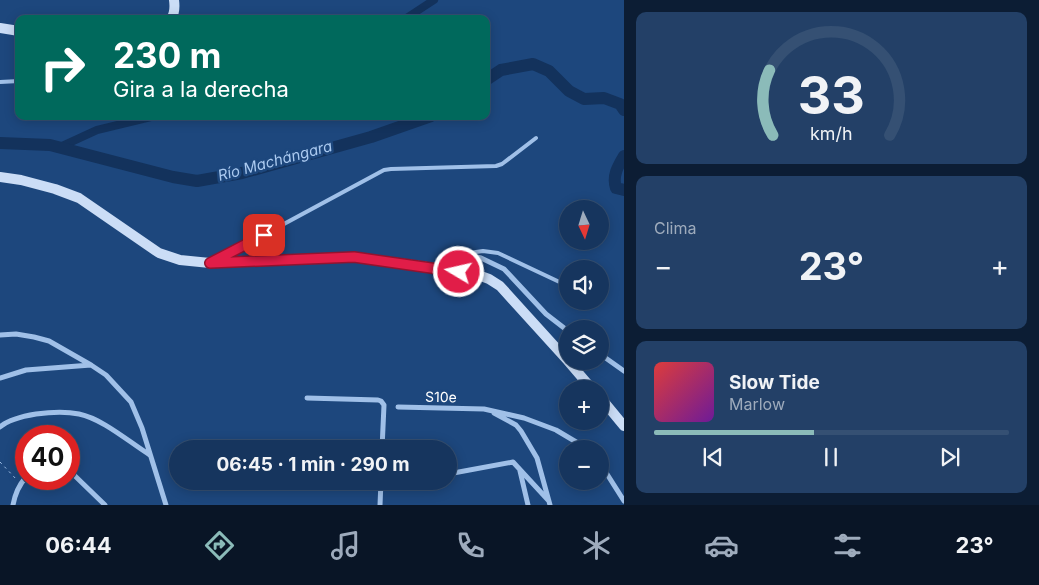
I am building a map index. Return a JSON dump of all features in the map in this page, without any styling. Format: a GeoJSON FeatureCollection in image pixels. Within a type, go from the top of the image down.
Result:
{"type":"FeatureCollection","features":[{"type":"Feature","properties":{"kind":"street"},"geometry":{"type":"LineString","coordinates":[[173,15],[174,0]]}},
{"type":"Feature","properties":{"kind":"street"},"geometry":{"type":"LineString","coordinates":[[0,28],[15,30]]}},
{"type":"Feature","properties":{"kind":"street"},"geometry":{"type":"LineString","coordinates":[[0,177],[22,180],[79,198],[158,253],[180,260],[210,263],[354,257],[478,275],[500,286],[559,351]]}},
{"type":"Feature","properties":{"kind":"street"},"geometry":{"type":"LineString","coordinates":[[441,269],[454,258],[472,256],[482,258],[504,269],[546,314],[559,324]]}},
{"type":"Feature","properties":{"kind":"street"},"geometry":{"type":"LineString","coordinates":[[0,335],[16,334],[42,339],[106,374],[131,402],[142,428],[166,505]]}},
{"type":"Feature","properties":{"kind":"street"},"geometry":{"type":"LineString","coordinates":[[609,360],[624,371]]}},
{"type":"Feature","properties":{"kind":"street"},"geometry":{"type":"LineString","coordinates":[[0,378],[26,370],[91,365]]}},
{"type":"Feature","properties":{"kind":"street"},"geometry":{"type":"LineString","coordinates":[[576,370],[584,380]]}},
{"type":"Feature","properties":{"kind":"street"},"geometry":{"type":"LineString","coordinates":[[307,398],[382,401],[384,405],[382,440]]}},
{"type":"Feature","properties":{"kind":"street","name":"S10e"},"geometry":{"type":"LineString","coordinates":[[398,407],[484,408]]}},
{"type":"Feature","properties":{"kind":"street"},"geometry":{"type":"LineString","coordinates":[[484,408],[524,418],[556,430],[573,440]]}},
{"type":"Feature","properties":{"kind":"street"},"geometry":{"type":"LineString","coordinates":[[484,408],[516,425],[521,431],[537,458],[549,503]]}},
{"type":"Feature","properties":{"kind":"street"},"geometry":{"type":"LineString","coordinates":[[609,408],[624,426]]}},
{"type":"Feature","properties":{"kind":"street"},"geometry":{"type":"LineString","coordinates":[[0,427],[5,422],[30,415],[55,412],[79,414],[99,421],[150,455]]}},
{"type":"Feature","properties":{"kind":"street"},"geometry":{"type":"LineString","coordinates":[[457,472],[510,462],[515,463],[549,503]]}},
{"type":"Feature","properties":{"kind":"street"},"geometry":{"type":"LineString","coordinates":[[520,471],[528,505]]}},
{"type":"Feature","properties":{"kind":"street"},"geometry":{"type":"LineString","coordinates":[[609,477],[624,501]]}},
{"type":"Feature","properties":{"kind":"street"},"geometry":{"type":"LineString","coordinates":[[80,481],[105,505]]}},
{"type":"Feature","properties":{"kind":"street"},"geometry":{"type":"LineString","coordinates":[[13,505],[18,490]]}},
{"type":"Feature","properties":{"kind":"street"},"geometry":{"type":"LineString","coordinates":[[380,505],[381,490]]}},
{"type":"Feature","properties":{"kind":"lane"},"geometry":{"type":"LineString","coordinates":[[0,82],[15,81]]}},
{"type":"Feature","properties":{"kind":"lane"},"geometry":{"type":"LineString","coordinates":[[210,263],[384,170],[496,166],[502,164],[536,138]]}},
{"type":"Feature","properties":{"kind":"lane"},"geometry":{"type":"LineString","coordinates":[[460,257],[469,253],[483,251],[498,253],[559,282]]}},
{"type":"Feature","properties":{"kind":"path"},"geometry":{"type":"LineString","coordinates":[[0,462],[15,478]]}},
{"type":"Feature","properties":{"kind":"waterway"},"geometry":{"type":"LineString","coordinates":[[411,15],[434,0]]}},
{"type":"Feature","properties":{"kind":"waterway","name":"Río Machángara"},"geometry":{"type":"LineString","coordinates":[[490,77],[501,70],[533,64],[549,71],[569,91],[584,99],[604,98],[620,104],[624,110]]}},
{"type":"Feature","properties":{"kind":"waterway"},"geometry":{"type":"LineString","coordinates":[[60,147],[97,130],[138,120]]}},
{"type":"Feature","properties":{"kind":"waterway","name":"Río Machángara"},"geometry":{"type":"LineString","coordinates":[[0,143],[50,145],[173,177],[197,181],[242,173],[371,137],[420,120]]}},
{"type":"Feature","properties":{"kind":"waterway","name":"Río Machángara"},"geometry":{"type":"LineString","coordinates":[[624,156],[615,175],[616,188],[624,190]]}},
{"type":"Feature","properties":{"kind":"route"},"geometry":{"type":"LineString","coordinates":[[264,235],[210,263],[354,257],[459,272]]}}]}
